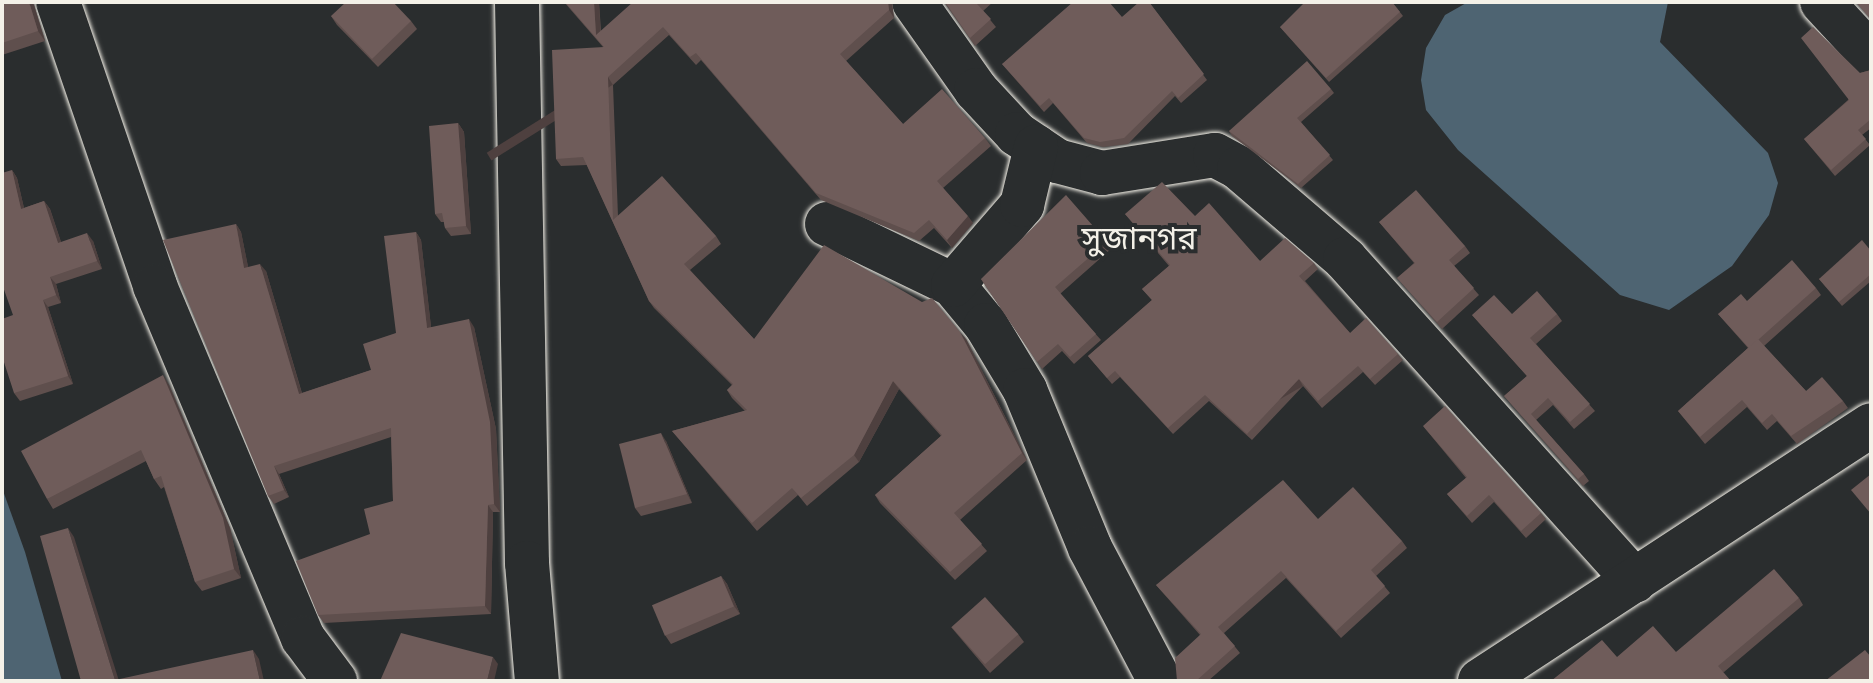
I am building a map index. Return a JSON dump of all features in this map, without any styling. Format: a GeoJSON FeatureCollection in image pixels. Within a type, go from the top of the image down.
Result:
{"type":"FeatureCollection","features":[{"type":"Feature","properties":{"kind":"street"},"geometry":{"type":"LineString","coordinates":[[58,2],[155,286],[303,638],[335,681]]}},
{"type":"Feature","properties":{"kind":"street"},"geometry":{"type":"LineString","coordinates":[[517,2],[527,563],[537,681]]}},
{"type":"Feature","properties":{"kind":"street"},"geometry":{"type":"LineString","coordinates":[[914,2],[976,90],[1036,147],[1102,173],[1193,155],[1215,155],[1239,168],[1345,259],[1630,574]]}},
{"type":"Feature","properties":{"kind":"street"},"geometry":{"type":"LineString","coordinates":[[1822,2],[1871,55]]}},
{"type":"Feature","properties":{"kind":"street"},"geometry":{"type":"LineString","coordinates":[[953,285],[1022,205],[1036,147]]}},
{"type":"Feature","properties":{"kind":"street"},"geometry":{"type":"LineString","coordinates":[[827,224],[953,285],[1025,390],[1090,548],[1160,681]]}},
{"type":"Feature","properties":{"kind":"street"},"geometry":{"type":"LineString","coordinates":[[1480,681],[1630,574],[1871,425]]}},
{"type":"Feature","properties":{"kind":"water"},"geometry":{"type":"Polygon","coordinates":[[[1468,2],[1668,2],[1660,42],[1768,153],[1778,183],[1769,215],[1732,266],[1669,310],[1620,295],[1458,150],[1426,110],[1421,80],[1426,48],[1445,15],[1468,2]]]}},
{"type":"Feature","properties":{"kind":"water"},"geometry":{"type":"Polygon","coordinates":[[[2,488],[25,552],[62,681],[2,681],[2,488]]]}},
{"type":"Feature","properties":{"kind":"building"},"geometry":{"type":"Polygon","coordinates":[[[4,2],[29,2],[38,31],[2,43],[4,2]]]}},
{"type":"Feature","properties":{"kind":"building"},"geometry":{"type":"Polygon","coordinates":[[[346,2],[393,2],[411,21],[372,59],[331,16],[346,2]]]}},
{"type":"Feature","properties":{"kind":"building"},"geometry":{"type":"Polygon","coordinates":[[[565,2],[594,2],[596,35],[633,2],[888,2],[889,10],[840,54],[903,124],[942,89],[985,138],[937,181],[968,216],[947,240],[929,220],[914,233],[816,193],[696,53],[690,57],[663,27],[608,77],[613,220],[662,176],[716,236],[684,264],[754,339],[824,245],[922,302],[932,298],[960,332],[1022,453],[954,513],[982,544],[950,572],[875,495],[942,435],[893,381],[854,455],[801,498],[792,488],[752,523],[672,431],[747,410],[727,390],[733,384],[649,301],[583,157],[556,159],[552,50],[604,47],[565,2]]]}},
{"type":"Feature","properties":{"kind":"building"},"geometry":{"type":"Polygon","coordinates":[[[945,2],[980,2],[977,4],[991,19],[970,38],[945,2]]]}},
{"type":"Feature","properties":{"kind":"building"},"geometry":{"type":"Polygon","coordinates":[[[1073,2],[1109,2],[1122,17],[1139,2],[1149,2],[1204,74],[1178,98],[1172,91],[1124,138],[1100,142],[1084,138],[1049,98],[1040,106],[1002,64],[1073,2]]]}},
{"type":"Feature","properties":{"kind":"building"},"geometry":{"type":"Polygon","coordinates":[[[1305,2],[1392,2],[1400,12],[1326,78],[1280,27],[1305,2]]]}},
{"type":"Feature","properties":{"kind":"building"},"geometry":{"type":"Polygon","coordinates":[[[1856,2],[1871,2],[1871,20],[1856,2]]]}},
{"type":"Feature","properties":{"kind":"building"},"geometry":{"type":"Polygon","coordinates":[[[1813,27],[1860,73],[1871,70],[1871,119],[1858,130],[1866,139],[1831,170],[1804,139],[1849,100],[1801,38],[1813,27]]]}},
{"type":"Feature","properties":{"kind":"building"},"geometry":{"type":"Polygon","coordinates":[[[1307,61],[1331,89],[1297,118],[1330,155],[1298,184],[1229,131],[1307,61]]]}},
{"type":"Feature","properties":{"kind":"building"},"geometry":{"type":"Polygon","coordinates":[[[458,123],[466,226],[445,228],[442,213],[435,214],[429,126],[458,123]]]}},
{"type":"Feature","properties":{"kind":"building"},"geometry":{"type":"Polygon","coordinates":[[[12,170],[21,209],[44,201],[58,243],[87,233],[97,261],[50,277],[56,295],[43,300],[68,376],[14,393],[2,356],[2,319],[13,315],[2,284],[2,173],[12,170]]]}},
{"type":"Feature","properties":{"kind":"building"},"geometry":{"type":"Polygon","coordinates":[[[1162,182],[1195,216],[1209,203],[1260,261],[1285,238],[1314,263],[1299,276],[1350,333],[1366,318],[1398,354],[1370,379],[1358,366],[1318,401],[1299,379],[1247,434],[1205,395],[1168,428],[1115,371],[1107,378],[1088,356],[1152,300],[1142,289],[1170,265],[1125,214],[1162,182]]]}},
{"type":"Feature","properties":{"kind":"building"},"geometry":{"type":"Polygon","coordinates":[[[1416,190],[1465,246],[1449,260],[1474,288],[1437,322],[1397,278],[1415,263],[1379,222],[1416,190]]]}},
{"type":"Feature","properties":{"kind":"building"},"geometry":{"type":"Polygon","coordinates":[[[1066,195],[1107,242],[1055,287],[1096,334],[1070,357],[1058,344],[1037,362],[981,279],[1066,195]]]}},
{"type":"Feature","properties":{"kind":"building"},"geometry":{"type":"Polygon","coordinates":[[[236,224],[244,268],[260,264],[299,394],[371,370],[363,344],[396,333],[384,236],[416,232],[427,328],[469,319],[490,422],[494,504],[488,505],[485,606],[318,615],[296,561],[370,534],[364,509],[393,501],[391,428],[274,466],[284,490],[268,496],[163,240],[236,224]]]}},
{"type":"Feature","properties":{"kind":"building"},"geometry":{"type":"Polygon","coordinates":[[[1862,240],[1871,251],[1871,274],[1839,302],[1819,279],[1862,240]]]}},
{"type":"Feature","properties":{"kind":"building"},"geometry":{"type":"Polygon","coordinates":[[[1792,260],[1816,288],[1749,348],[1718,314],[1741,294],[1747,301],[1792,260]]]}},
{"type":"Feature","properties":{"kind":"building"},"geometry":{"type":"Polygon","coordinates":[[[1537,291],[1557,314],[1530,338],[1590,404],[1570,422],[1548,398],[1531,414],[1584,474],[1578,479],[1504,396],[1527,376],[1472,315],[1494,295],[1512,314],[1537,291]]]}},
{"type":"Feature","properties":{"kind":"building"},"geometry":{"type":"Polygon","coordinates":[[[1758,339],[1806,391],[1822,377],[1843,401],[1791,436],[1772,414],[1762,423],[1742,400],[1700,437],[1678,411],[1758,339]]]}},
{"type":"Feature","properties":{"kind":"building"},"geometry":{"type":"Polygon","coordinates":[[[163,375],[223,518],[234,569],[195,582],[161,476],[154,479],[141,450],[47,499],[21,451],[163,375]]]}},
{"type":"Feature","properties":{"kind":"building"},"geometry":{"type":"Polygon","coordinates":[[[1445,406],[1541,513],[1521,531],[1489,495],[1467,516],[1447,494],[1467,477],[1423,426],[1445,406]]]}},
{"type":"Feature","properties":{"kind":"building"},"geometry":{"type":"Polygon","coordinates":[[[661,433],[687,494],[635,508],[619,444],[661,433]]]}},
{"type":"Feature","properties":{"kind":"building"},"geometry":{"type":"Polygon","coordinates":[[[1871,474],[1871,514],[1851,490],[1871,474]]]}},
{"type":"Feature","properties":{"kind":"building"},"geometry":{"type":"Polygon","coordinates":[[[1283,480],[1318,519],[1353,487],[1402,541],[1371,570],[1385,586],[1336,631],[1281,571],[1218,627],[1235,646],[1196,681],[1177,681],[1175,658],[1201,634],[1156,585],[1283,480]]]}},
{"type":"Feature","properties":{"kind":"building"},"geometry":{"type":"Polygon","coordinates":[[[68,528],[115,680],[253,650],[260,681],[81,681],[40,536],[68,528]]]}},
{"type":"Feature","properties":{"kind":"building"},"geometry":{"type":"Polygon","coordinates":[[[1774,569],[1799,598],[1718,666],[1731,681],[1551,681],[1602,640],[1617,657],[1653,626],[1676,652],[1774,569]]]}},
{"type":"Feature","properties":{"kind":"building"},"geometry":{"type":"Polygon","coordinates":[[[721,576],[734,606],[665,636],[652,605],[721,576]]]}},
{"type":"Feature","properties":{"kind":"building"},"geometry":{"type":"Polygon","coordinates":[[[985,597],[1018,634],[985,664],[952,627],[985,597]]]}},
{"type":"Feature","properties":{"kind":"building"},"geometry":{"type":"Polygon","coordinates":[[[401,633],[493,657],[487,681],[380,681],[401,633]]]}},
{"type":"Feature","properties":{"kind":"building"},"geometry":{"type":"Polygon","coordinates":[[[1865,650],[1871,657],[1871,681],[1825,681],[1865,650]]]}},
{"type":"Feature","properties":{"kind":"district","name":"সুজানগর"},"geometry":{"type":"Point","coordinates":[1139,238]}}]}
